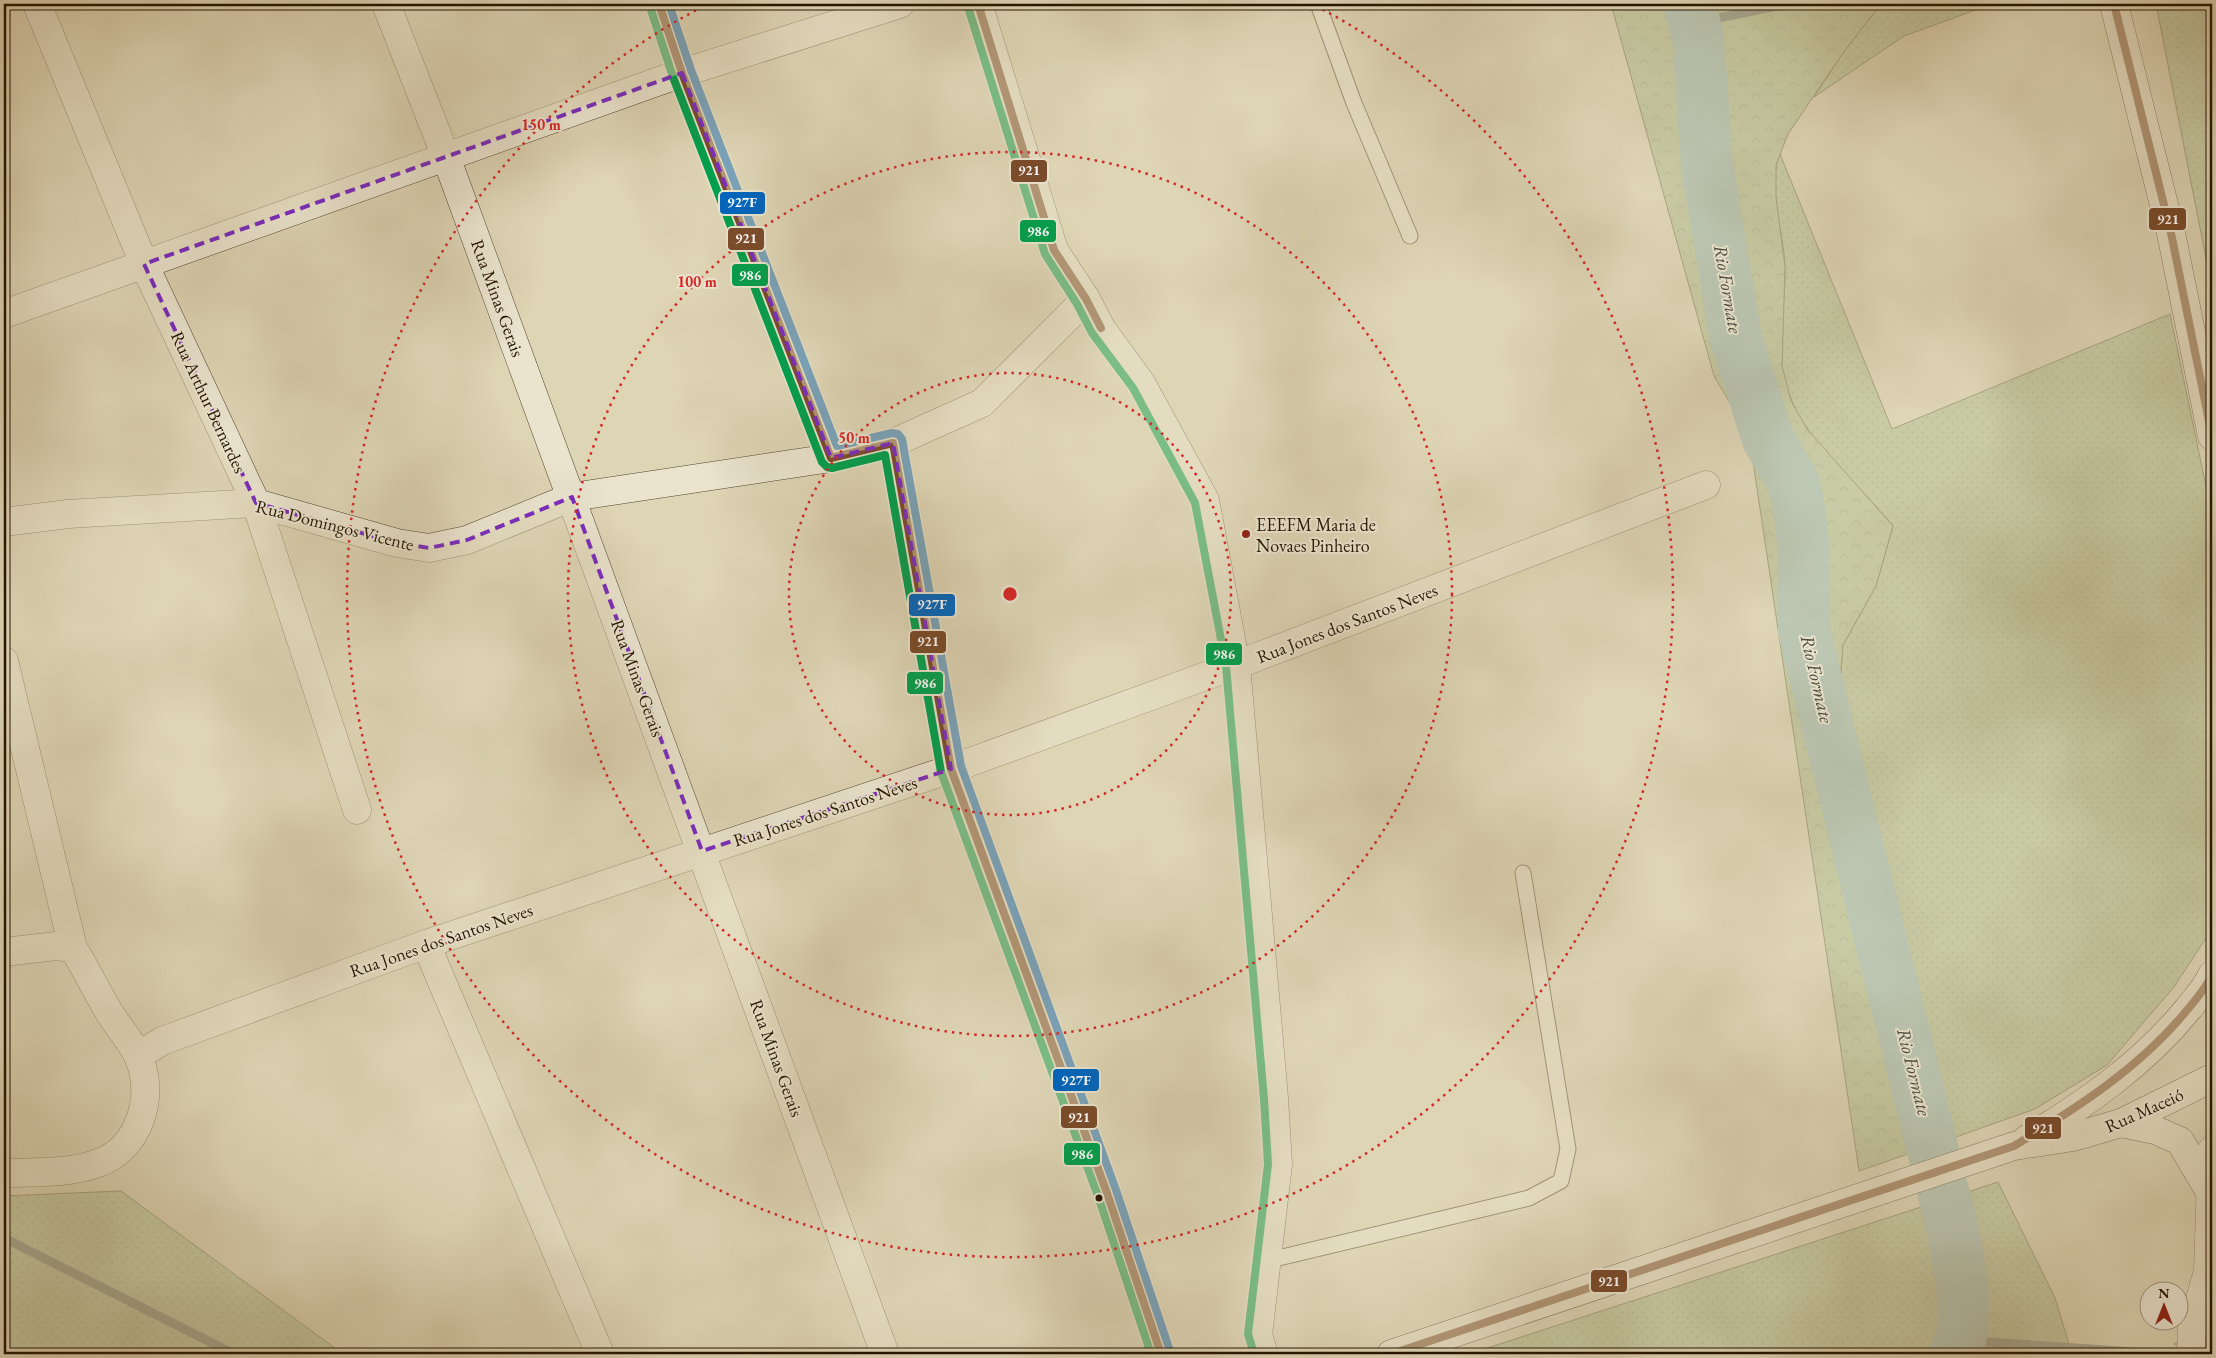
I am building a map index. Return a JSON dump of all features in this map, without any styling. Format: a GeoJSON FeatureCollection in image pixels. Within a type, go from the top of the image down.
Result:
{"type":"FeatureCollection","features":[{"type":"Feature","properties":{"kind":"street","name":"Rua Arthur Bernardes"},"geometry":{"type":"LineString","coordinates":[[37,4],[144,264],[256,503],[357,810]]}},
{"type":"Feature","properties":{"kind":"street","name":"Rua Minas Gerais"},"geometry":{"type":"LineString","coordinates":[[386,4],[446,157],[572,497],[885,1354]]}},
{"type":"Feature","properties":{"kind":"street"},"geometry":{"type":"LineString","coordinates":[[659,4],[682,74],[831,458]]}},
{"type":"Feature","properties":{"kind":"street"},"geometry":{"type":"LineString","coordinates":[[4,314],[682,74],[900,4]]}},
{"type":"Feature","properties":{"kind":"street"},"geometry":{"type":"LineString","coordinates":[[978,4],[1054,250],[1086,299],[1101,328],[1141,383],[1205,500],[1236,665],[1278,1164],[1258,1334],[1264,1354]]}},
{"type":"Feature","properties":{"kind":"street"},"geometry":{"type":"LineString","coordinates":[[2116,12],[2171,232],[2212,436]]}},
{"type":"Feature","properties":{"kind":"street","name":"Rua Domingos Vicente"},"geometry":{"type":"LineString","coordinates":[[4,522],[68,514],[256,503],[397,543],[429,548],[467,540],[572,497],[831,458],[893,443],[982,403],[1086,299]]}},
{"type":"Feature","properties":{"kind":"street"},"geometry":{"type":"LineString","coordinates":[[893,443],[951,769],[1107,1193],[1161,1354]]}},
{"type":"Feature","properties":{"kind":"street","name":"Rua Jones dos Santos Neves"},"geometry":{"type":"LineString","coordinates":[[138,1056],[162,1041],[426,944],[951,769],[1236,665],[1706,484]]}},
{"type":"Feature","properties":{"kind":"street"},"geometry":{"type":"LineString","coordinates":[[4,661],[73,948],[110,1014],[138,1056],[146,1093],[139,1126],[120,1150],[99,1163],[68,1170],[4,1173]]}},
{"type":"Feature","properties":{"kind":"street"},"geometry":{"type":"LineString","coordinates":[[426,944],[600,1354]]}},
{"type":"Feature","properties":{"kind":"street"},"geometry":{"type":"LineString","coordinates":[[4,952],[56,946],[73,948]]}},
{"type":"Feature","properties":{"kind":"street"},"geometry":{"type":"LineString","coordinates":[[2210,979],[2212,1013]]}},
{"type":"Feature","properties":{"kind":"street","name":"Rua Maceió"},"geometry":{"type":"LineString","coordinates":[[2014,1146],[2076,1109],[2134,1063],[2173,1027],[2210,979]]}},
{"type":"Feature","properties":{"kind":"street","name":"Rua Maceió"},"geometry":{"type":"LineString","coordinates":[[1391,1354],[1445,1338],[2014,1146],[2073,1137],[2121,1123],[2212,1078]]}},
{"type":"Feature","properties":{"kind":"street"},"geometry":{"type":"LineString","coordinates":[[2121,1123],[2155,1130],[2180,1141],[2211,1194]]}},
{"type":"Feature","properties":{"kind":"street"},"geometry":{"type":"LineString","coordinates":[[2191,1354],[2192,1328],[2210,1268],[2212,1150]]}},
{"type":"Feature","properties":{"kind":"street","name":"Rua Maceió"},"geometry":{"type":"LineString","coordinates":[[1421,1354],[1445,1338]]}},
{"type":"Feature","properties":{"kind":"lane"},"geometry":{"type":"LineString","coordinates":[[1318,4],[1354,103],[1410,236]]}},
{"type":"Feature","properties":{"kind":"lane"},"geometry":{"type":"LineString","coordinates":[[1266,1261],[1529,1198],[1561,1181],[1568,1149],[1523,873]]}},
{"type":"Feature","properties":{"kind":"highlighted area"},"geometry":{"type":"Polygon","coordinates":[[[682,73],[831,458],[893,443],[951,769],[702,851],[572,497],[467,540],[429,548],[397,543],[256,503],[144,264],[682,73]]]}},
{"type":"Feature","properties":{"kind":"green space"},"geometry":{"type":"Polygon","coordinates":[[[1611,4],[1881,4],[1845,50],[1788,134],[1776,165],[1776,197],[1785,267],[1782,366],[1791,401],[1807,429],[1893,526],[1876,586],[1843,645],[1840,680],[1842,713],[1851,743],[1851,778],[1862,813],[1881,839],[1874,853],[1873,930],[1928,1147],[1859,1171],[1749,435],[1714,376],[1611,4]]]}},
{"type":"Feature","properties":{"kind":"green space"},"geometry":{"type":"Polygon","coordinates":[[[1881,4],[1992,4],[1904,36],[1814,97],[1845,50],[1881,4]]]}},
{"type":"Feature","properties":{"kind":"green space"},"geometry":{"type":"Polygon","coordinates":[[[2156,4],[2212,4],[2212,289],[2156,4]]]}},
{"type":"Feature","properties":{"kind":"green space"},"geometry":{"type":"Polygon","coordinates":[[[1780,154],[1892,429],[2170,314],[2212,515],[2212,929],[2174,987],[2107,1065],[2035,1109],[1928,1147],[1873,930],[1874,853],[1881,839],[1862,813],[1851,778],[1851,743],[1842,713],[1840,680],[1843,645],[1876,586],[1893,526],[1826,453],[1798,413],[1788,390],[1781,354],[1785,267],[1775,196],[1776,167],[1780,154]]]}},
{"type":"Feature","properties":{"kind":"green space"},"geometry":{"type":"Polygon","coordinates":[[[1998,1182],[2055,1298],[2072,1354],[1469,1354],[1998,1182]]]}},
{"type":"Feature","properties":{"kind":"green space"},"geometry":{"type":"Polygon","coordinates":[[[121,1191],[343,1354],[4,1354],[4,1196],[121,1191]]]}},
{"type":"Feature","properties":{"kind":"green space"},"geometry":{"type":"Polygon","coordinates":[[[2212,1330],[2212,1354],[2188,1354],[2174,1344],[2198,1333],[2212,1330]]]}},
{"type":"Feature","properties":{"kind":"waterway","name":"Rio Formate"},"geometry":{"type":"LineString","coordinates":[[1690,4],[1698,38],[1707,166],[1736,339],[1768,439],[1794,484],[1804,550],[1804,631],[1953,1231],[1963,1294],[1963,1326],[1955,1354]]}},
{"type":"Feature","properties":{"kind":"waterway"},"geometry":{"type":"LineString","coordinates":[[1694,23],[1787,4]]}},
{"type":"Feature","properties":{"kind":"waterway"},"geometry":{"type":"LineString","coordinates":[[4,1238],[234,1354]]}},
{"type":"Feature","properties":{"kind":"waterway"},"geometry":{"type":"LineString","coordinates":[[1960,1340],[2162,1354]]}},
{"type":"Feature","properties":{"kind":"transit line","name":"921"},"geometry":{"type":"LineString","coordinates":[[659,4],[682,73],[831,458],[893,443],[951,769],[1107,1193],[1161,1354]]}},
{"type":"Feature","properties":{"kind":"transit line","name":"927F"},"geometry":{"type":"LineString","coordinates":[[669,4],[691,70],[837,446],[892,433],[898,434],[902,439],[961,766],[1116,1190],[1170,1351]]}},
{"type":"Feature","properties":{"kind":"transit line","name":"921"},"geometry":{"type":"LineString","coordinates":[[978,4],[1054,250],[1086,299],[1101,328]]}},
{"type":"Feature","properties":{"kind":"transit line","name":"921"},"geometry":{"type":"LineString","coordinates":[[2114,4],[2171,233],[2212,436]]}},
{"type":"Feature","properties":{"kind":"transit line","name":"986"},"geometry":{"type":"LineString","coordinates":[[650,7],[673,77],[822,462],[827,467],[832,468],[885,455],[941,772],[1098,1196],[1151,1354]]}},
{"type":"Feature","properties":{"kind":"transit line","name":"986"},"geometry":{"type":"LineString","coordinates":[[968,7],[1045,254],[1077,304],[1092,333],[1133,388],[1195,503],[1226,666],[1264,1099],[1268,1164],[1248,1334],[1254,1354]]}},
{"type":"Feature","properties":{"kind":"transit line","name":"921"},"geometry":{"type":"LineString","coordinates":[[1391,1354],[2014,1146],[2061,1117],[2107,1085],[2150,1050],[2188,1009],[2212,975]]}},
{"type":"Feature","properties":{"kind":"place","name":"EEEFM Maria de Novaes Pinheiro"},"geometry":{"type":"Point","coordinates":[1246,534]}}]}
